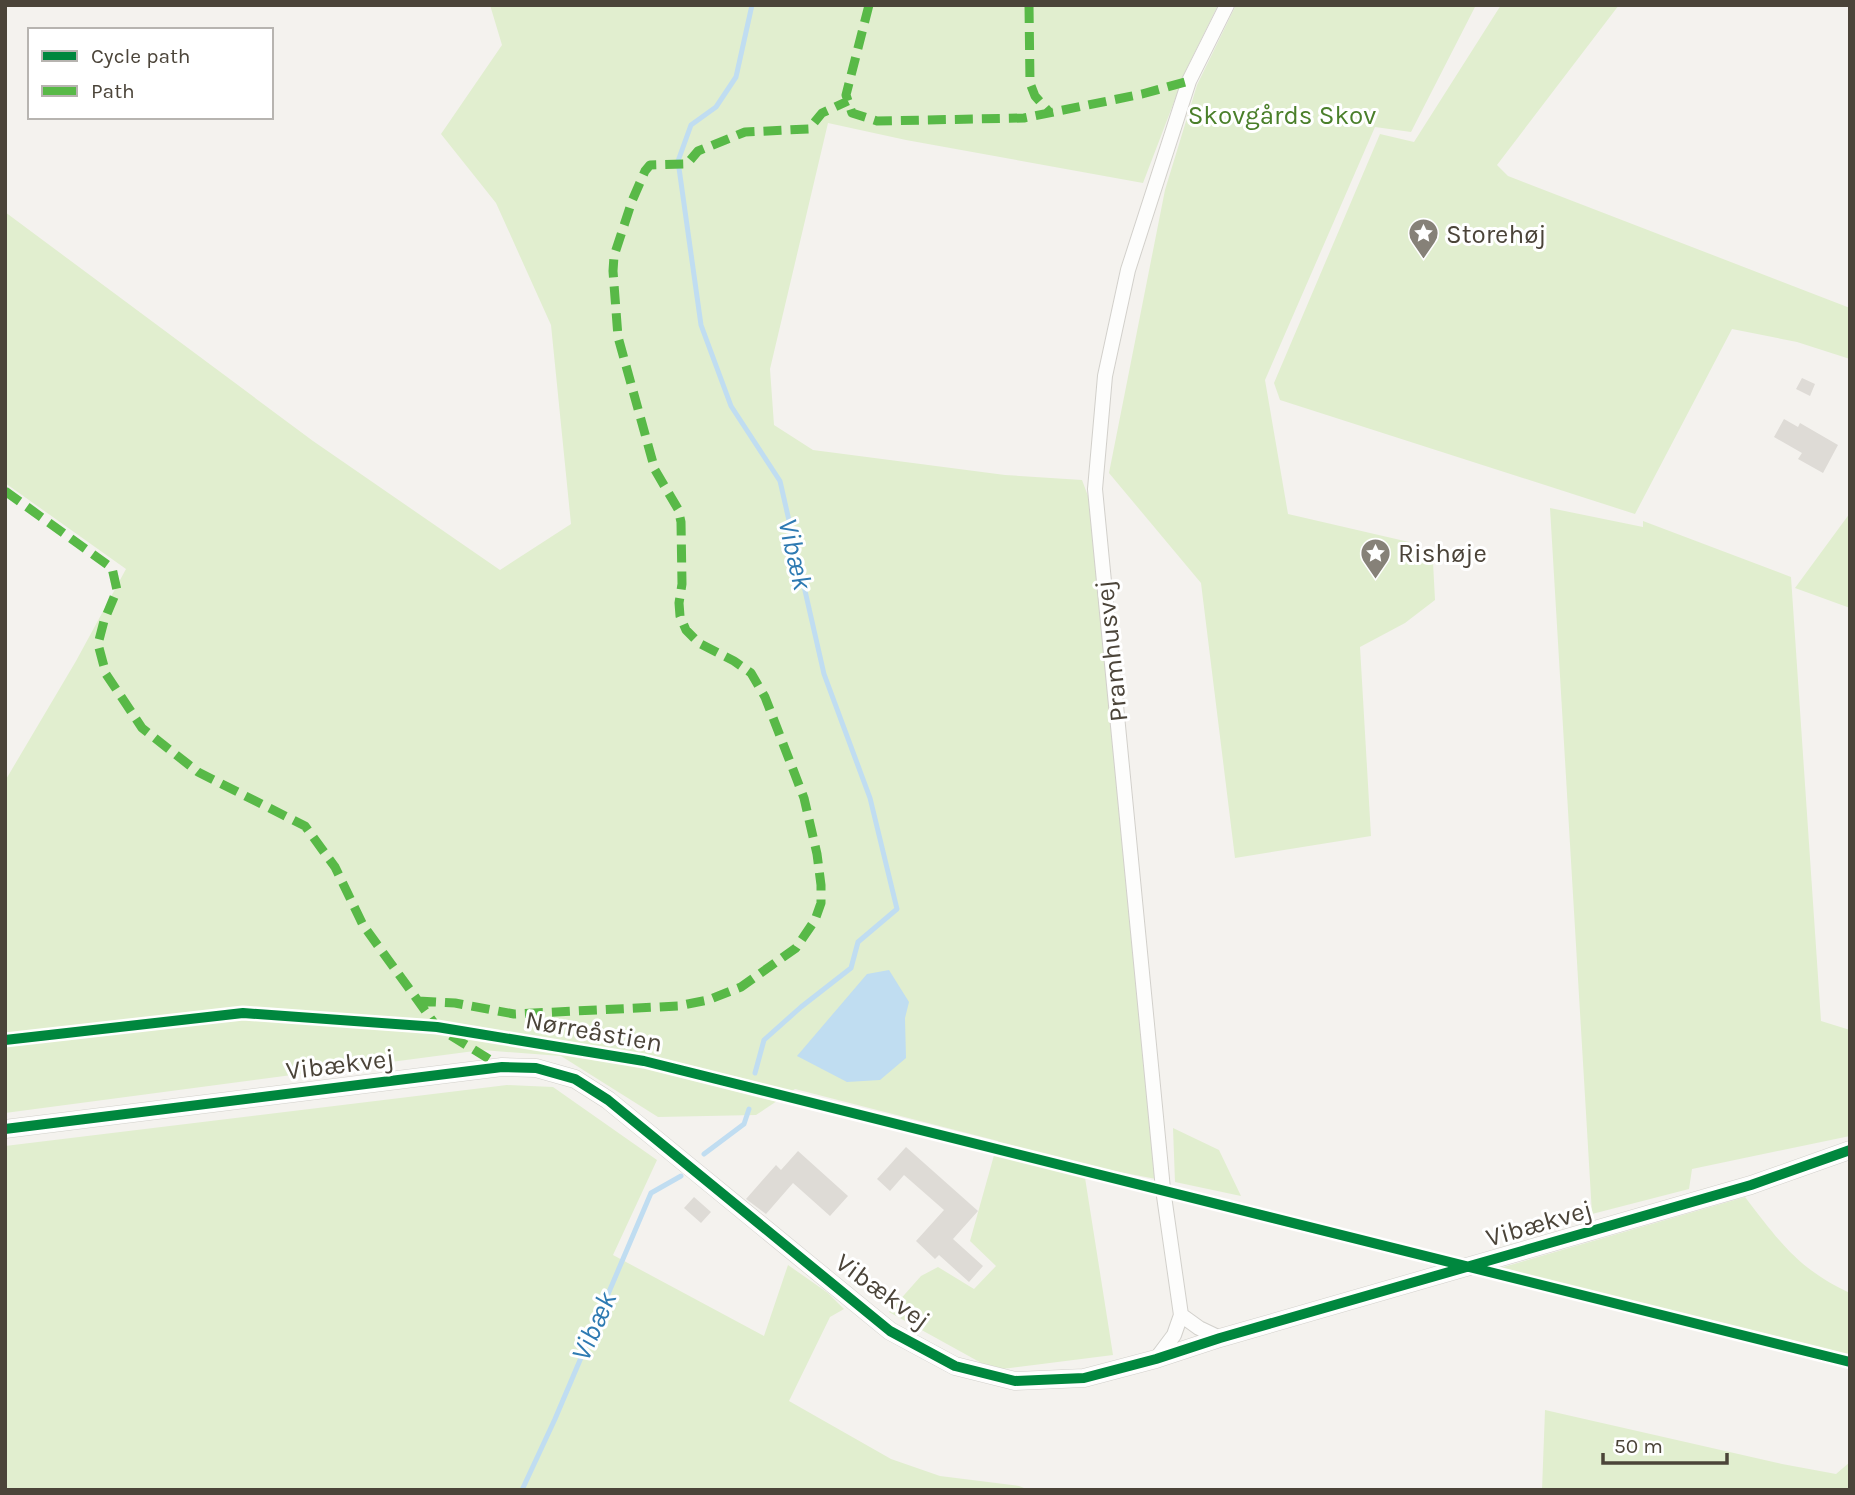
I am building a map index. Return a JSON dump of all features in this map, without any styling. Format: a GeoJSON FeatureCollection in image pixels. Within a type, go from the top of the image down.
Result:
{"type":"FeatureCollection","features":[{"type":"Feature","properties":{"kind":"street","name":"Pramhusvej"},"geometry":{"type":"LineString","coordinates":[[1181,1315],[1163,1189],[1095,489],[1105,376],[1128,270],[1189,81],[1227,5]]}},
{"type":"Feature","properties":{"kind":"street","name":"Vibækvej"},"geometry":{"type":"LineString","coordinates":[[5,1129],[502,1067],[536,1068],[575,1079],[608,1100],[890,1331],[955,1366],[1015,1381],[1084,1378],[1156,1359],[1220,1338],[1751,1185],[1850,1150]]}},
{"type":"Feature","properties":{"kind":"street"},"geometry":{"type":"LineString","coordinates":[[1156,1359],[1174,1335],[1181,1315],[1220,1338]]}},
{"type":"Feature","properties":{"kind":"green space"},"geometry":{"type":"Polygon","coordinates":[[[490,5],[1218,5],[1187,68],[1143,183],[906,140],[828,123],[770,369],[774,425],[813,450],[1005,475],[1082,480],[1091,504],[1156,1179],[1083,1165],[1113,1355],[994,1370],[889,1312],[921,1276],[938,1267],[974,1289],[996,1266],[970,1241],[998,1141],[795,1089],[756,1115],[658,1117],[561,1056],[482,1050],[5,1113],[5,781],[76,661],[126,569],[5,483],[5,212],[313,441],[500,570],[571,524],[551,325],[496,203],[441,134],[502,45],[490,5]]]}},
{"type":"Feature","properties":{"kind":"green space","name":"Skovgårds Skov"},"geometry":{"type":"Polygon","coordinates":[[[1236,5],[1476,5],[1411,132],[1375,127],[1265,380],[1288,514],[1409,542],[1433,562],[1435,600],[1405,623],[1360,647],[1371,836],[1235,858],[1201,583],[1109,473],[1165,190],[1197,85],[1236,5]]]}},
{"type":"Feature","properties":{"kind":"green space"},"geometry":{"type":"Polygon","coordinates":[[[1501,5],[1619,5],[1497,165],[1508,176],[1850,308],[1850,359],[1797,342],[1732,329],[1635,514],[1280,400],[1274,383],[1380,134],[1414,142],[1501,5]]]}},
{"type":"Feature","properties":{"kind":"green space"},"geometry":{"type":"Polygon","coordinates":[[[1550,508],[1643,527],[1643,521],[1791,577],[1821,1021],[1850,1030],[1850,1136],[1692,1169],[1689,1189],[1592,1214],[1550,508]]]}},
{"type":"Feature","properties":{"kind":"green space"},"geometry":{"type":"Polygon","coordinates":[[[1850,513],[1850,608],[1795,588],[1850,513]]]}},
{"type":"Feature","properties":{"kind":"green space"},"geometry":{"type":"Polygon","coordinates":[[[507,1085],[553,1087],[657,1160],[613,1255],[764,1336],[788,1265],[828,1293],[844,1309],[830,1317],[789,1401],[891,1459],[940,1476],[1019,1486],[1029,1490],[5,1490],[5,1146],[507,1085]]]}},
{"type":"Feature","properties":{"kind":"green space"},"geometry":{"type":"Polygon","coordinates":[[[1173,1128],[1219,1150],[1241,1196],[1175,1182],[1173,1128]]]}},
{"type":"Feature","properties":{"kind":"green space"},"geometry":{"type":"Polygon","coordinates":[[[1745,1197],[1779,1240],[1803,1264],[1850,1293],[1850,1355],[1500,1268],[1745,1197]]]}},
{"type":"Feature","properties":{"kind":"green space"},"geometry":{"type":"Polygon","coordinates":[[[1545,1410],[1836,1474],[1850,1462],[1850,1490],[1542,1490],[1545,1410]]]}},
{"type":"Feature","properties":{"kind":"water"},"geometry":{"type":"Polygon","coordinates":[[[889,970],[909,1002],[905,1018],[906,1058],[880,1080],[847,1082],[797,1056],[867,974],[889,970]]]}},
{"type":"Feature","properties":{"kind":"building"},"geometry":{"type":"Polygon","coordinates":[[[1802,378],[1815,384],[1810,396],[1796,389],[1802,378]]]}},
{"type":"Feature","properties":{"kind":"building"},"geometry":{"type":"Polygon","coordinates":[[[1784,419],[1798,427],[1800,423],[1838,445],[1823,473],[1798,459],[1802,453],[1774,437],[1784,419]]]}},
{"type":"Feature","properties":{"kind":"building"},"geometry":{"type":"Polygon","coordinates":[[[906,1147],[978,1211],[953,1239],[983,1266],[969,1282],[939,1255],[935,1259],[916,1241],[944,1210],[904,1175],[890,1191],[877,1179],[906,1147]]]}},
{"type":"Feature","properties":{"kind":"building"},"geometry":{"type":"Polygon","coordinates":[[[798,1151],[848,1196],[830,1216],[793,1183],[766,1214],[746,1199],[776,1165],[781,1170],[798,1151]]]}},
{"type":"Feature","properties":{"kind":"building"},"geometry":{"type":"Polygon","coordinates":[[[694,1197],[711,1212],[701,1223],[684,1208],[694,1197]]]}},
{"type":"Feature","properties":{"kind":"waterway","name":"Vibæk"},"geometry":{"type":"LineString","coordinates":[[752,5],[736,77],[716,107],[691,125],[678,161],[701,325],[731,406],[780,481],[824,674],[870,798],[897,909],[858,942],[851,968],[764,1040],[755,1073]]}},
{"type":"Feature","properties":{"kind":"waterway","name":"Vibæk"},"geometry":{"type":"LineString","coordinates":[[704,1154],[744,1124],[749,1109]]}},
{"type":"Feature","properties":{"kind":"waterway","name":"Vibæk"},"geometry":{"type":"LineString","coordinates":[[522,1490],[651,1193],[681,1176]]}},
{"type":"Feature","properties":{"kind":"marked path"},"geometry":{"type":"LineString","coordinates":[[869,5],[846,95],[852,113],[877,121],[1024,118],[1142,94],[1189,81]]}},
{"type":"Feature","properties":{"kind":"marked path"},"geometry":{"type":"LineString","coordinates":[[1029,5],[1030,83],[1035,96],[1050,113]]}},
{"type":"Feature","properties":{"kind":"marked path"},"geometry":{"type":"LineString","coordinates":[[418,1001],[455,1003],[514,1014],[678,1006],[708,1000],[741,987],[796,948],[815,920],[821,903],[817,854],[804,798],[765,697],[751,673],[699,643],[686,630],[680,616],[681,522],[678,509],[655,470],[618,337],[613,271],[614,256],[632,201],[650,165],[687,164],[698,151],[745,132],[809,129],[822,113],[848,101]]}},
{"type":"Feature","properties":{"kind":"marked path"},"geometry":{"type":"LineString","coordinates":[[5,491],[112,568],[117,590],[98,644],[106,674],[142,728],[198,772],[305,826],[335,867],[363,925],[437,1027],[502,1067]]}},
{"type":"Feature","properties":{"kind":"cycle path","name":"Nørreåstien"},"geometry":{"type":"LineString","coordinates":[[5,1040],[243,1013],[437,1027],[644,1061],[1850,1362]]}},
{"type":"Feature","properties":{"kind":"cycle path"},"geometry":{"type":"LineString","coordinates":[[5,1129],[502,1067],[536,1068],[575,1079],[608,1100],[890,1331],[955,1366],[1015,1381],[1084,1378],[1156,1359],[1220,1338],[1751,1185],[1850,1150]]}},
{"type":"Feature","properties":{"kind":"place","name":"Storehøj"},"geometry":{"type":"Point","coordinates":[1423,261]}},
{"type":"Feature","properties":{"kind":"place","name":"Rishøje"},"geometry":{"type":"Point","coordinates":[1375,580]}}]}
